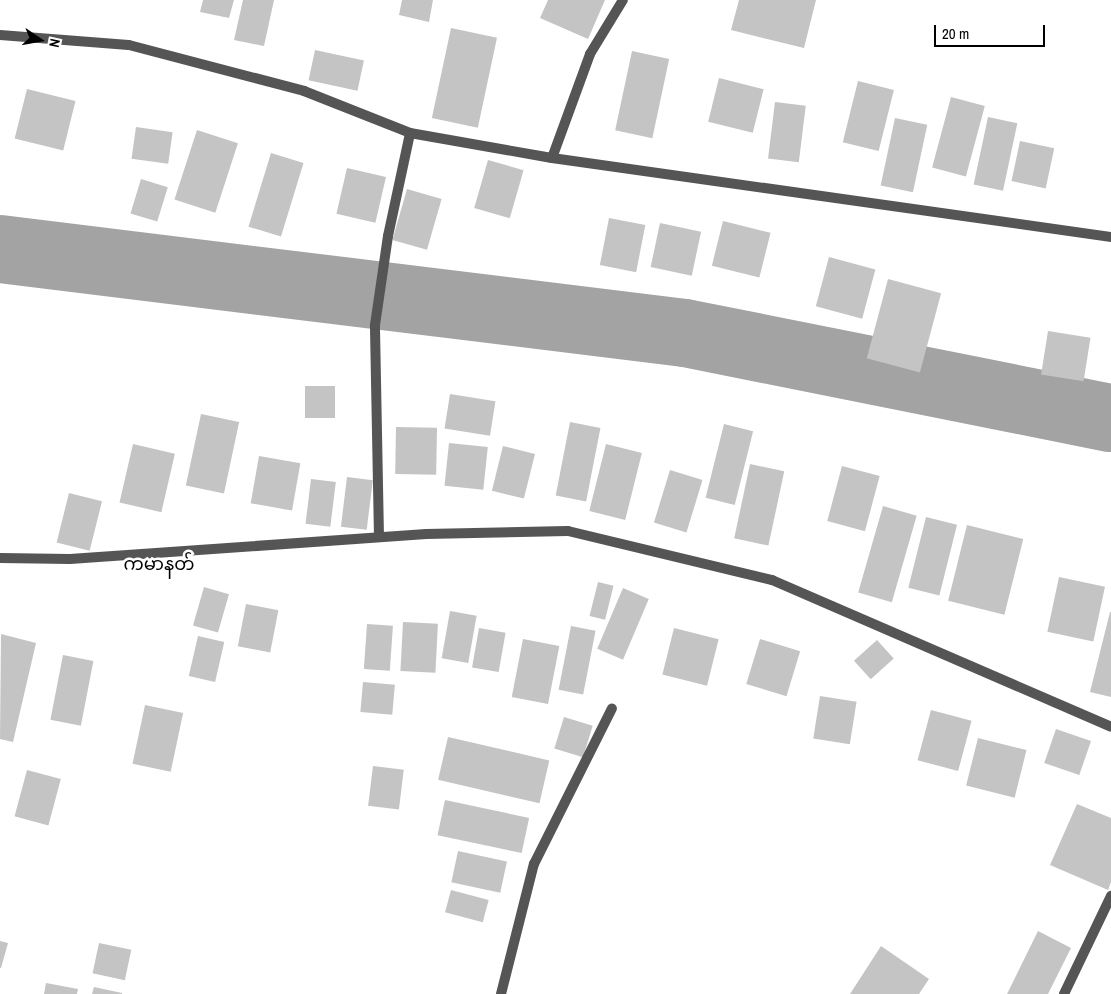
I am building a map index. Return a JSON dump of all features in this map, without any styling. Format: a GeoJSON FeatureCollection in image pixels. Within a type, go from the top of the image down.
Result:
{"type":"FeatureCollection","features":[{"type":"Feature","properties":{"kind":"street"},"geometry":{"type":"LineString","coordinates":[[552,158],[590,54],[623,0]]}},
{"type":"Feature","properties":{"kind":"street"},"geometry":{"type":"LineString","coordinates":[[0,35],[129,45],[304,91],[410,133],[552,158],[1111,237]]}},
{"type":"Feature","properties":{"kind":"street"},"geometry":{"type":"LineString","coordinates":[[379,537],[375,325],[388,236],[410,133]]}},
{"type":"Feature","properties":{"kind":"street"},"geometry":{"type":"LineString","coordinates":[[0,558],[70,559],[379,537],[568,531],[772,580],[1111,727]]}},
{"type":"Feature","properties":{"kind":"street"},"geometry":{"type":"LineString","coordinates":[[501,994],[534,864],[612,708]]}},
{"type":"Feature","properties":{"kind":"street"},"geometry":{"type":"LineString","coordinates":[[1064,994],[1111,896]]}},
{"type":"Feature","properties":{"kind":"building"},"geometry":{"type":"Polygon","coordinates":[[[203,0],[234,0],[229,18],[200,12],[203,0]]]}},
{"type":"Feature","properties":{"kind":"building"},"geometry":{"type":"Polygon","coordinates":[[[243,0],[274,0],[264,46],[234,40],[243,0]]]}},
{"type":"Feature","properties":{"kind":"building"},"geometry":{"type":"Polygon","coordinates":[[[402,0],[433,0],[429,22],[399,15],[402,0]]]}},
{"type":"Feature","properties":{"kind":"building"},"geometry":{"type":"Polygon","coordinates":[[[548,0],[605,0],[588,39],[540,18],[548,0]]]}},
{"type":"Feature","properties":{"kind":"building"},"geometry":{"type":"Polygon","coordinates":[[[739,0],[816,0],[804,48],[731,30],[739,0]]]}},
{"type":"Feature","properties":{"kind":"building"},"geometry":{"type":"Polygon","coordinates":[[[451,28],[497,38],[478,128],[432,118],[451,28]]]}},
{"type":"Feature","properties":{"kind":"building"},"geometry":{"type":"Polygon","coordinates":[[[315,50],[364,60],[357,91],[309,80],[315,50]]]}},
{"type":"Feature","properties":{"kind":"building"},"geometry":{"type":"Polygon","coordinates":[[[632,51],[669,59],[652,138],[615,130],[632,51]]]}},
{"type":"Feature","properties":{"kind":"building"},"geometry":{"type":"Polygon","coordinates":[[[719,78],[764,89],[753,133],[708,122],[719,78]]]}},
{"type":"Feature","properties":{"kind":"building"},"geometry":{"type":"Polygon","coordinates":[[[858,81],[894,90],[879,151],[843,142],[858,81]]]}},
{"type":"Feature","properties":{"kind":"building"},"geometry":{"type":"Polygon","coordinates":[[[27,89],[76,101],[63,151],[15,138],[27,89]]]}},
{"type":"Feature","properties":{"kind":"building"},"geometry":{"type":"Polygon","coordinates":[[[951,97],[985,106],[966,177],[932,168],[951,97]]]}},
{"type":"Feature","properties":{"kind":"building"},"geometry":{"type":"Polygon","coordinates":[[[775,102],[806,106],[799,162],[768,159],[775,102]]]}},
{"type":"Feature","properties":{"kind":"building"},"geometry":{"type":"Polygon","coordinates":[[[988,117],[1017,123],[1003,191],[974,184],[988,117]]]}},
{"type":"Feature","properties":{"kind":"building"},"geometry":{"type":"Polygon","coordinates":[[[895,118],[927,125],[913,192],[881,185],[895,118]]]}},
{"type":"Feature","properties":{"kind":"building"},"geometry":{"type":"Polygon","coordinates":[[[136,127],[173,132],[168,164],[132,159],[136,127]]]}},
{"type":"Feature","properties":{"kind":"building"},"geometry":{"type":"Polygon","coordinates":[[[197,130],[238,143],[215,213],[174,199],[197,130]]]}},
{"type":"Feature","properties":{"kind":"building"},"geometry":{"type":"Polygon","coordinates":[[[1020,141],[1054,148],[1046,188],[1011,181],[1020,141]]]}},
{"type":"Feature","properties":{"kind":"building"},"geometry":{"type":"Polygon","coordinates":[[[271,153],[304,163],[281,237],[248,227],[271,153]]]}},
{"type":"Feature","properties":{"kind":"building"},"geometry":{"type":"Polygon","coordinates":[[[488,160],[524,170],[510,218],[474,208],[488,160]]]}},
{"type":"Feature","properties":{"kind":"building"},"geometry":{"type":"Polygon","coordinates":[[[347,168],[386,177],[375,223],[336,214],[347,168]]]}},
{"type":"Feature","properties":{"kind":"building"},"geometry":{"type":"Polygon","coordinates":[[[141,179],[168,187],[157,222],[130,213],[141,179]]]}},
{"type":"Feature","properties":{"kind":"building"},"geometry":{"type":"Polygon","coordinates":[[[407,189],[442,199],[427,250],[392,240],[407,189]]]}},
{"type":"Feature","properties":{"kind":"building"},"geometry":{"type":"Polygon","coordinates":[[[609,218],[645,225],[636,272],[600,265],[609,218]]]}},
{"type":"Feature","properties":{"kind":"building"},"geometry":{"type":"Polygon","coordinates":[[[723,221],[771,233],[759,277],[712,266],[723,221]]]}},
{"type":"Feature","properties":{"kind":"building"},"geometry":{"type":"Polygon","coordinates":[[[660,223],[701,232],[692,276],[651,267],[660,223]]]}},
{"type":"Feature","properties":{"kind":"building"},"geometry":{"type":"Polygon","coordinates":[[[829,257],[875,269],[862,319],[816,306],[829,257]]]}},
{"type":"Feature","properties":{"kind":"building"},"geometry":{"type":"Polygon","coordinates":[[[888,279],[941,293],[920,372],[867,358],[888,279]]]}},
{"type":"Feature","properties":{"kind":"building"},"geometry":{"type":"Polygon","coordinates":[[[1048,331],[1090,338],[1084,381],[1041,374],[1048,331]]]}},
{"type":"Feature","properties":{"kind":"building"},"geometry":{"type":"Polygon","coordinates":[[[305,386],[335,386],[335,418],[305,418],[305,386]]]}},
{"type":"Feature","properties":{"kind":"building"},"geometry":{"type":"Polygon","coordinates":[[[450,394],[495,401],[490,436],[445,429],[450,394]]]}},
{"type":"Feature","properties":{"kind":"building"},"geometry":{"type":"Polygon","coordinates":[[[201,414],[239,422],[224,494],[186,485],[201,414]]]}},
{"type":"Feature","properties":{"kind":"building"},"geometry":{"type":"Polygon","coordinates":[[[570,422],[600,428],[586,502],[556,496],[570,422]]]}},
{"type":"Feature","properties":{"kind":"building"},"geometry":{"type":"Polygon","coordinates":[[[724,424],[753,431],[735,505],[706,498],[724,424]]]}},
{"type":"Feature","properties":{"kind":"building"},"geometry":{"type":"Polygon","coordinates":[[[396,427],[437,428],[436,475],[395,474],[396,427]]]}},
{"type":"Feature","properties":{"kind":"building"},"geometry":{"type":"Polygon","coordinates":[[[449,443],[488,447],[483,490],[445,486],[449,443]]]}},
{"type":"Feature","properties":{"kind":"building"},"geometry":{"type":"Polygon","coordinates":[[[133,444],[175,454],[161,512],[120,502],[133,444]]]}},
{"type":"Feature","properties":{"kind":"building"},"geometry":{"type":"Polygon","coordinates":[[[606,444],[642,453],[625,520],[589,511],[606,444]]]}},
{"type":"Feature","properties":{"kind":"building"},"geometry":{"type":"Polygon","coordinates":[[[503,446],[535,454],[524,499],[492,491],[503,446]]]}},
{"type":"Feature","properties":{"kind":"building"},"geometry":{"type":"Polygon","coordinates":[[[259,456],[300,463],[292,511],[251,503],[259,456]]]}},
{"type":"Feature","properties":{"kind":"building"},"geometry":{"type":"Polygon","coordinates":[[[750,464],[784,471],[768,546],[734,538],[750,464]]]}},
{"type":"Feature","properties":{"kind":"building"},"geometry":{"type":"Polygon","coordinates":[[[842,466],[880,476],[865,531],[827,521],[842,466]]]}},
{"type":"Feature","properties":{"kind":"building"},"geometry":{"type":"Polygon","coordinates":[[[670,470],[703,480],[686,533],[654,523],[670,470]]]}},
{"type":"Feature","properties":{"kind":"building"},"geometry":{"type":"Polygon","coordinates":[[[347,477],[373,480],[367,530],[341,527],[347,477]]]}},
{"type":"Feature","properties":{"kind":"building"},"geometry":{"type":"Polygon","coordinates":[[[311,479],[336,482],[330,527],[306,524],[311,479]]]}},
{"type":"Feature","properties":{"kind":"building"},"geometry":{"type":"Polygon","coordinates":[[[69,493],[102,501],[90,551],[57,542],[69,493]]]}},
{"type":"Feature","properties":{"kind":"building"},"geometry":{"type":"Polygon","coordinates":[[[883,506],[917,516],[892,602],[858,593],[883,506]]]}},
{"type":"Feature","properties":{"kind":"building"},"geometry":{"type":"Polygon","coordinates":[[[926,517],[957,525],[939,596],[908,588],[926,517]]]}},
{"type":"Feature","properties":{"kind":"building"},"geometry":{"type":"Polygon","coordinates":[[[967,525],[1023,539],[1004,615],[948,601],[967,525]]]}},
{"type":"Feature","properties":{"kind":"building"},"geometry":{"type":"Polygon","coordinates":[[[1059,577],[1105,587],[1093,642],[1047,632],[1059,577]]]}},
{"type":"Feature","properties":{"kind":"building"},"geometry":{"type":"Polygon","coordinates":[[[598,582],[614,586],[605,620],[590,616],[598,582]]]}},
{"type":"Feature","properties":{"kind":"building"},"geometry":{"type":"Polygon","coordinates":[[[204,587],[229,594],[218,633],[193,625],[204,587]]]}},
{"type":"Feature","properties":{"kind":"building"},"geometry":{"type":"Polygon","coordinates":[[[623,588],[649,599],[623,660],[597,649],[623,588]]]}},
{"type":"Feature","properties":{"kind":"building"},"geometry":{"type":"Polygon","coordinates":[[[246,604],[278,610],[270,653],[238,646],[246,604]]]}},
{"type":"Feature","properties":{"kind":"building"},"geometry":{"type":"Polygon","coordinates":[[[450,611],[477,616],[468,663],[442,658],[450,611]]]}},
{"type":"Feature","properties":{"kind":"building"},"geometry":{"type":"Polygon","coordinates":[[[1111,612],[1111,697],[1090,692],[1111,612]]]}},
{"type":"Feature","properties":{"kind":"building"},"geometry":{"type":"Polygon","coordinates":[[[403,622],[438,624],[435,673],[400,671],[403,622]]]}},
{"type":"Feature","properties":{"kind":"building"},"geometry":{"type":"Polygon","coordinates":[[[367,624],[393,626],[390,671],[364,669],[367,624]]]}},
{"type":"Feature","properties":{"kind":"building"},"geometry":{"type":"Polygon","coordinates":[[[571,626],[596,631],[583,695],[559,690],[571,626]]]}},
{"type":"Feature","properties":{"kind":"building"},"geometry":{"type":"Polygon","coordinates":[[[479,628],[506,633],[499,672],[472,667],[479,628]]]}},
{"type":"Feature","properties":{"kind":"building"},"geometry":{"type":"Polygon","coordinates":[[[674,628],[719,639],[707,686],[662,675],[674,628]]]}},
{"type":"Feature","properties":{"kind":"building"},"geometry":{"type":"Polygon","coordinates":[[[1,634],[36,643],[13,742],[0,739],[1,634]]]}},
{"type":"Feature","properties":{"kind":"building"},"geometry":{"type":"Polygon","coordinates":[[[198,636],[224,642],[215,682],[189,676],[198,636]]]}},
{"type":"Feature","properties":{"kind":"building"},"geometry":{"type":"Polygon","coordinates":[[[523,639],[559,646],[548,704],[512,697],[523,639]]]}},
{"type":"Feature","properties":{"kind":"building"},"geometry":{"type":"Polygon","coordinates":[[[760,639],[800,651],[786,696],[746,684],[760,639]]]}},
{"type":"Feature","properties":{"kind":"building"},"geometry":{"type":"Polygon","coordinates":[[[877,640],[894,659],[871,679],[854,661],[877,640]]]}},
{"type":"Feature","properties":{"kind":"building"},"geometry":{"type":"Polygon","coordinates":[[[63,655],[93,661],[81,726],[50,720],[63,655]]]}},
{"type":"Feature","properties":{"kind":"building"},"geometry":{"type":"Polygon","coordinates":[[[363,682],[395,685],[392,715],[360,712],[363,682]]]}},
{"type":"Feature","properties":{"kind":"building"},"geometry":{"type":"Polygon","coordinates":[[[820,696],[857,702],[850,744],[813,738],[820,696]]]}},
{"type":"Feature","properties":{"kind":"building"},"geometry":{"type":"Polygon","coordinates":[[[145,705],[183,713],[171,772],[133,764],[145,705]]]}},
{"type":"Feature","properties":{"kind":"building"},"geometry":{"type":"Polygon","coordinates":[[[931,710],[972,721],[958,771],[918,760],[931,710]]]}},
{"type":"Feature","properties":{"kind":"building"},"geometry":{"type":"Polygon","coordinates":[[[564,717],[593,726],[583,757],[554,749],[564,717]]]}},
{"type":"Feature","properties":{"kind":"building"},"geometry":{"type":"Polygon","coordinates":[[[1056,729],[1091,741],[1079,775],[1044,763],[1056,729]]]}},
{"type":"Feature","properties":{"kind":"building"},"geometry":{"type":"Polygon","coordinates":[[[448,737],[549,760],[539,803],[438,780],[448,737]]]}},
{"type":"Feature","properties":{"kind":"building"},"geometry":{"type":"Polygon","coordinates":[[[978,738],[1027,750],[1015,798],[966,786],[978,738]]]}},
{"type":"Feature","properties":{"kind":"building"},"geometry":{"type":"Polygon","coordinates":[[[373,766],[404,770],[399,809],[368,806],[373,766]]]}},
{"type":"Feature","properties":{"kind":"building"},"geometry":{"type":"Polygon","coordinates":[[[27,770],[61,779],[48,825],[15,816],[27,770]]]}},
{"type":"Feature","properties":{"kind":"building"},"geometry":{"type":"Polygon","coordinates":[[[445,800],[529,818],[522,853],[438,835],[445,800]]]}},
{"type":"Feature","properties":{"kind":"building"},"geometry":{"type":"Polygon","coordinates":[[[1077,804],[1111,818],[1111,882],[1108,890],[1050,865],[1077,804]]]}},
{"type":"Feature","properties":{"kind":"building"},"geometry":{"type":"Polygon","coordinates":[[[458,851],[507,861],[500,893],[451,882],[458,851]]]}},
{"type":"Feature","properties":{"kind":"building"},"geometry":{"type":"Polygon","coordinates":[[[451,890],[489,900],[483,922],[445,912],[451,890]]]}},
{"type":"Feature","properties":{"kind":"building"},"geometry":{"type":"Polygon","coordinates":[[[1038,931],[1071,948],[1048,994],[1007,994],[1038,931]]]}},
{"type":"Feature","properties":{"kind":"building"},"geometry":{"type":"Polygon","coordinates":[[[0,941],[8,943],[1,968],[0,968],[0,941]]]}},
{"type":"Feature","properties":{"kind":"building"},"geometry":{"type":"Polygon","coordinates":[[[99,943],[131,950],[125,980],[93,973],[99,943]]]}},
{"type":"Feature","properties":{"kind":"building"},"geometry":{"type":"Polygon","coordinates":[[[881,946],[929,979],[919,994],[850,994],[881,946]]]}},
{"type":"Feature","properties":{"kind":"building"},"geometry":{"type":"Polygon","coordinates":[[[46,983],[78,989],[77,994],[44,994],[46,983]]]}},
{"type":"Feature","properties":{"kind":"building"},"geometry":{"type":"Polygon","coordinates":[[[94,987],[122,993],[122,994],[92,994],[94,987]]]}},
{"type":"Feature","properties":{"kind":"waterway"},"geometry":{"type":"LineString","coordinates":[[0,249],[685,333],[1111,418]]}},
{"type":"Feature","properties":{"kind":"district","name":"ကမာနတ်"},"geometry":{"type":"Point","coordinates":[159,564]}}]}
